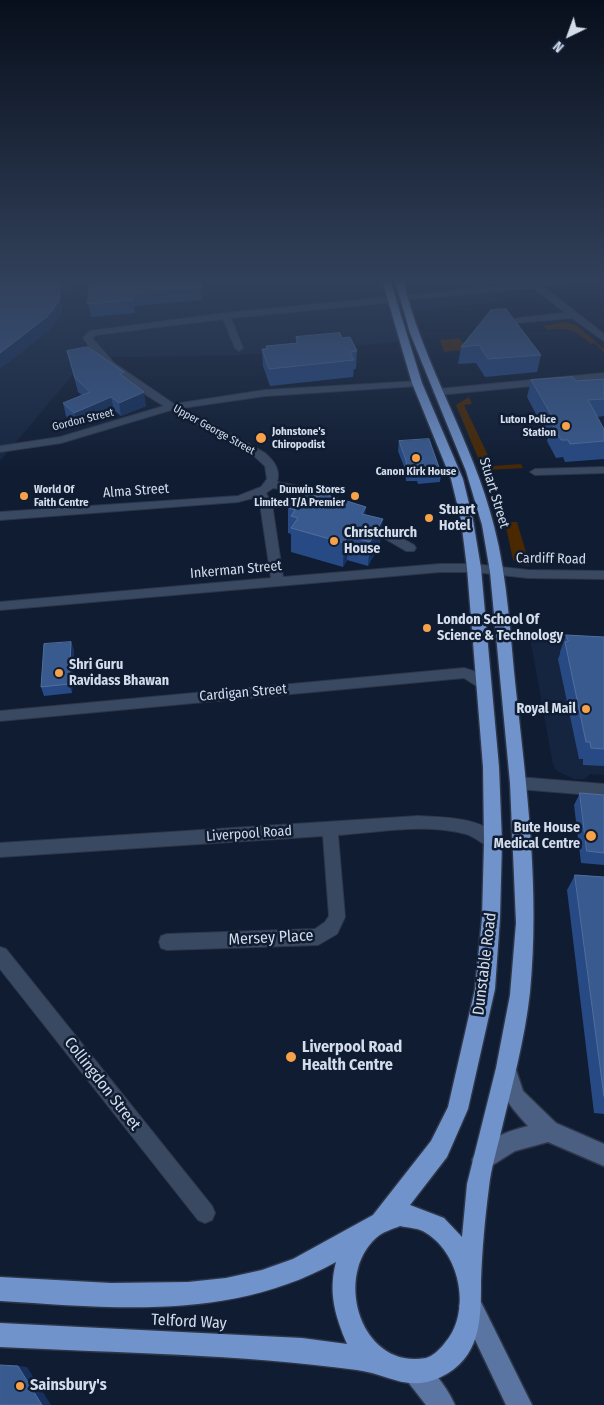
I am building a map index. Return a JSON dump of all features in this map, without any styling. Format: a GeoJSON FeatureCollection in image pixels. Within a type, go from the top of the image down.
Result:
{"type":"FeatureCollection","features":[{"type":"Feature","properties":{"kind":"highway"},"geometry":{"type":"LineString","coordinates":[[405,346],[417,382],[457,479],[467,520],[474,568],[483,683]]}},
{"type":"Feature","properties":{"kind":"highway","name":"Stuart Street"},"geometry":{"type":"LineString","coordinates":[[421,346],[472,472],[488,525],[497,572],[514,727],[518,784]]}},
{"type":"Feature","properties":{"kind":"highway","name":"Dunstable Road"},"geometry":{"type":"LineString","coordinates":[[383,1219],[410,1189],[439,1149],[458,1109],[485,989],[491,918],[493,842],[491,767],[483,683]]}},
{"type":"Feature","properties":{"kind":"highway"},"geometry":{"type":"LineString","coordinates":[[470,1281],[463,1259],[451,1240],[435,1226],[418,1218],[400,1215],[383,1219],[360,1235],[349,1252],[343,1274],[343,1298],[349,1322],[356,1336],[376,1360],[396,1370],[417,1373],[434,1368],[449,1358],[460,1344],[468,1326],[471,1306],[470,1281],[475,1209],[483,1160],[506,1068],[520,995],[525,922],[518,784]]}},
{"type":"Feature","properties":{"kind":"highway","name":"Telford Way"},"geometry":{"type":"LineString","coordinates":[[0,1289],[136,1295],[200,1294],[260,1282],[294,1271],[360,1235]]}},
{"type":"Feature","properties":{"kind":"highway","name":"Telford Way"},"geometry":{"type":"LineString","coordinates":[[0,1335],[302,1350],[376,1360]]}},
{"type":"Feature","properties":{"kind":"main road"},"geometry":{"type":"LineString","coordinates":[[471,1306],[519,1405]]}},
{"type":"Feature","properties":{"kind":"main road"},"geometry":{"type":"LineString","coordinates":[[417,1373],[442,1405]]}},
{"type":"Feature","properties":{"kind":"street","name":"Upper George Street"},"geometry":{"type":"LineString","coordinates":[[91,346],[102,357],[171,407],[251,449],[265,459],[272,467],[273,477],[270,484]]}},
{"type":"Feature","properties":{"kind":"street"},"geometry":{"type":"LineString","coordinates":[[438,392],[604,376]]}},
{"type":"Feature","properties":{"kind":"street","name":"Gordon Street"},"geometry":{"type":"LineString","coordinates":[[0,449],[61,440],[171,407],[265,393],[417,382]]}},
{"type":"Feature","properties":{"kind":"street"},"geometry":{"type":"LineString","coordinates":[[536,472],[604,470]]}},
{"type":"Feature","properties":{"kind":"street"},"geometry":{"type":"LineString","coordinates":[[277,581],[266,504],[261,493],[270,484],[313,491],[410,548]]}},
{"type":"Feature","properties":{"kind":"street","name":"Alma Street"},"geometry":{"type":"LineString","coordinates":[[0,516],[238,499],[261,493]]}},
{"type":"Feature","properties":{"kind":"street","name":"Inkerman Street"},"geometry":{"type":"LineString","coordinates":[[0,606],[440,568],[474,568],[497,572]]}},
{"type":"Feature","properties":{"kind":"street","name":"Cardiff Road"},"geometry":{"type":"LineString","coordinates":[[497,572],[604,575]]}},
{"type":"Feature","properties":{"kind":"street","name":"Cardigan Street"},"geometry":{"type":"LineString","coordinates":[[0,716],[464,673],[473,676],[483,683]]}},
{"type":"Feature","properties":{"kind":"street"},"geometry":{"type":"LineString","coordinates":[[518,784],[604,790]]}},
{"type":"Feature","properties":{"kind":"street","name":"Liverpool Road"},"geometry":{"type":"LineString","coordinates":[[0,850],[418,823],[468,826],[481,831],[493,842]]}},
{"type":"Feature","properties":{"kind":"street","name":"Mersey Place"},"geometry":{"type":"LineString","coordinates":[[167,942],[318,937],[331,928],[337,917],[330,828]]}},
{"type":"Feature","properties":{"kind":"street","name":"Collingdon Street"},"geometry":{"type":"LineString","coordinates":[[0,955],[205,1212]]}},
{"type":"Feature","properties":{"kind":"street"},"geometry":{"type":"LineString","coordinates":[[506,1068],[515,1098],[548,1131],[604,1155]]}},
{"type":"Feature","properties":{"kind":"street"},"geometry":{"type":"LineString","coordinates":[[483,1160],[510,1142],[548,1131]]}},
{"type":"Feature","properties":{"kind":"shaded area"},"geometry":{"type":"Polygon","coordinates":[[[0,346],[355,346],[241,355],[87,358],[0,461],[0,346]]]}},
{"type":"Feature","properties":{"kind":"shaded area"},"geometry":{"type":"Polygon","coordinates":[[[442,346],[465,346],[467,349],[444,352],[442,346]]]}},
{"type":"Feature","properties":{"kind":"shaded area"},"geometry":{"type":"Polygon","coordinates":[[[597,346],[604,349],[604,353],[597,346]]]}},
{"type":"Feature","properties":{"kind":"shaded area"},"geometry":{"type":"Polygon","coordinates":[[[469,397],[472,404],[464,405],[493,466],[521,464],[523,468],[487,470],[481,465],[456,405],[469,397]]]}},
{"type":"Feature","properties":{"kind":"shaded area"},"geometry":{"type":"Polygon","coordinates":[[[505,522],[517,522],[530,566],[521,565],[513,560],[505,522]]]}},
{"type":"Feature","properties":{"kind":"shaded area"},"geometry":{"type":"Polygon","coordinates":[[[530,638],[604,643],[604,775],[590,774],[585,779],[574,779],[557,771],[553,765],[530,638]]]}},
{"type":"Feature","properties":{"kind":"building"},"geometry":{"type":"Polygon","coordinates":[[[0,346],[10,346],[0,353],[0,346]]]}},
{"type":"Feature","properties":{"kind":"building"},"geometry":{"type":"Polygon","coordinates":[[[266,346],[354,346],[357,351],[350,352],[354,360],[269,369],[262,349],[267,349],[266,346]]]}},
{"type":"Feature","properties":{"kind":"building"},"geometry":{"type":"Polygon","coordinates":[[[479,346],[534,346],[541,355],[488,359],[479,346]]]}},
{"type":"Feature","properties":{"kind":"building"},"geometry":{"type":"Polygon","coordinates":[[[88,347],[124,372],[120,374],[144,392],[119,403],[111,397],[74,413],[63,403],[90,392],[75,378],[67,351],[88,347]]]}},
{"type":"Feature","properties":{"kind":"building"},"geometry":{"type":"Polygon","coordinates":[[[573,377],[576,381],[604,379],[604,399],[588,400],[604,429],[604,441],[570,444],[568,440],[561,440],[552,424],[556,423],[531,380],[573,377]]]}},
{"type":"Feature","properties":{"kind":"building"},"geometry":{"type":"Polygon","coordinates":[[[429,439],[441,473],[419,474],[418,471],[407,471],[406,460],[399,441],[429,439]]]}},
{"type":"Feature","properties":{"kind":"building"},"geometry":{"type":"Polygon","coordinates":[[[321,493],[366,507],[362,514],[383,519],[370,542],[348,536],[344,543],[291,528],[298,518],[291,516],[295,510],[288,508],[296,496],[303,498],[307,494],[319,497],[321,493]]]}},
{"type":"Feature","properties":{"kind":"building","name":"Royal Mail"},"geometry":{"type":"Polygon","coordinates":[[[566,635],[604,637],[604,749],[591,748],[590,742],[586,742],[565,642],[568,641],[566,635]]]}},
{"type":"Feature","properties":{"kind":"building","name":"Shri Guru Ravidass Bhawan"},"geometry":{"type":"Polygon","coordinates":[[[71,642],[69,684],[41,687],[44,644],[71,642]]]}},
{"type":"Feature","properties":{"kind":"building"},"geometry":{"type":"Polygon","coordinates":[[[580,793],[604,795],[604,853],[587,851],[580,793]]]}},
{"type":"Feature","properties":{"kind":"building"},"geometry":{"type":"Polygon","coordinates":[[[575,875],[604,877],[604,1096],[575,875]]]}},
{"type":"Feature","properties":{"kind":"building","name":"Sainsbury's"},"geometry":{"type":"Polygon","coordinates":[[[0,1365],[18,1366],[42,1405],[0,1405],[0,1365]]]}},
{"type":"Feature","properties":{"kind":"place","name":"Luton Police Station"},"geometry":{"type":"Point","coordinates":[566,426]}},
{"type":"Feature","properties":{"kind":"place","name":"Johnstone's Chiropodist"},"geometry":{"type":"Point","coordinates":[261,438]}},
{"type":"Feature","properties":{"kind":"place","name":"Canon Kirk House"},"geometry":{"type":"Point","coordinates":[416,458]}},
{"type":"Feature","properties":{"kind":"place","name":"World Of Faith Centre"},"geometry":{"type":"Point","coordinates":[24,496]}},
{"type":"Feature","properties":{"kind":"place","name":"Dunwin Stores Limited T/A Premier"},"geometry":{"type":"Point","coordinates":[355,496]}},
{"type":"Feature","properties":{"kind":"place","name":"Stuart Hotel"},"geometry":{"type":"Point","coordinates":[429,518]}},
{"type":"Feature","properties":{"kind":"place","name":"Christchurch House"},"geometry":{"type":"Point","coordinates":[334,541]}},
{"type":"Feature","properties":{"kind":"place","name":"London School Of Science & Technology"},"geometry":{"type":"Point","coordinates":[427,628]}},
{"type":"Feature","properties":{"kind":"place","name":"Shri Guru Ravidass Bhawan"},"geometry":{"type":"Point","coordinates":[59,673]}},
{"type":"Feature","properties":{"kind":"place","name":"Royal Mail"},"geometry":{"type":"Point","coordinates":[586,709]}},
{"type":"Feature","properties":{"kind":"place","name":"Bute House Medical Centre"},"geometry":{"type":"Point","coordinates":[591,836]}},
{"type":"Feature","properties":{"kind":"place","name":"Liverpool Road Health Centre"},"geometry":{"type":"Point","coordinates":[291,1057]}},
{"type":"Feature","properties":{"kind":"place","name":"Sainsbury's"},"geometry":{"type":"Point","coordinates":[20,1386]}}]}
